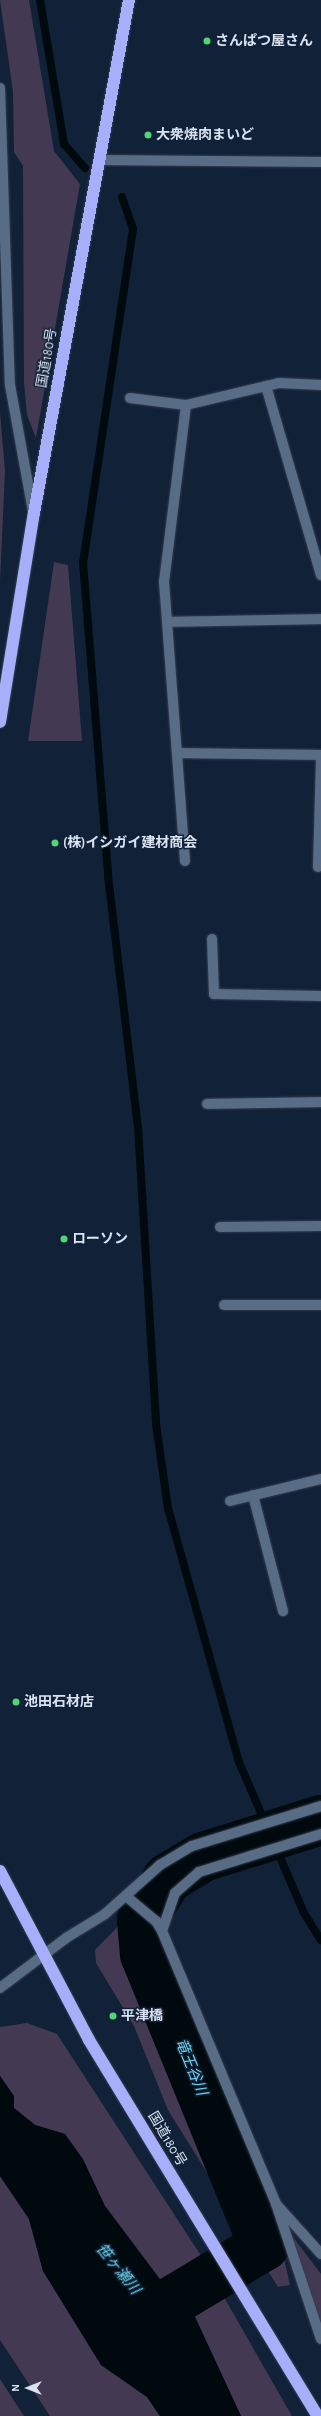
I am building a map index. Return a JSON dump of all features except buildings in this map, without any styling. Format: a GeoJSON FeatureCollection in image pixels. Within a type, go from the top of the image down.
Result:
{"type":"FeatureCollection","features":[{"type":"Feature","properties":{"kind":"highway","name":"国道180号"},"geometry":{"type":"LineString","coordinates":[[0,722],[34,513],[129,0]]}},
{"type":"Feature","properties":{"kind":"highway","name":"国道180号"},"geometry":{"type":"LineString","coordinates":[[0,1871],[43,1956],[89,2040],[318,2416]]}},
{"type":"Feature","properties":{"kind":"street"},"geometry":{"type":"LineString","coordinates":[[0,88],[10,385],[34,513]]}},
{"type":"Feature","properties":{"kind":"street"},"geometry":{"type":"LineString","coordinates":[[99,160],[321,162]]}},
{"type":"Feature","properties":{"kind":"street"},"geometry":{"type":"LineString","coordinates":[[130,398],[186,405],[266,386],[321,385]]}},
{"type":"Feature","properties":{"kind":"street"},"geometry":{"type":"LineString","coordinates":[[266,386],[321,576]]}},
{"type":"Feature","properties":{"kind":"street"},"geometry":{"type":"LineString","coordinates":[[185,861],[164,582],[186,405]]}},
{"type":"Feature","properties":{"kind":"street"},"geometry":{"type":"LineString","coordinates":[[167,622],[321,619]]}},
{"type":"Feature","properties":{"kind":"street"},"geometry":{"type":"LineString","coordinates":[[177,753],[321,756],[318,867]]}},
{"type":"Feature","properties":{"kind":"street"},"geometry":{"type":"LineString","coordinates":[[212,939],[214,994],[321,996]]}},
{"type":"Feature","properties":{"kind":"street"},"geometry":{"type":"LineString","coordinates":[[207,1104],[321,1102]]}},
{"type":"Feature","properties":{"kind":"street"},"geometry":{"type":"LineString","coordinates":[[220,1227],[321,1226]]}},
{"type":"Feature","properties":{"kind":"street"},"geometry":{"type":"LineString","coordinates":[[224,1305],[321,1305]]}},
{"type":"Feature","properties":{"kind":"street"},"geometry":{"type":"LineString","coordinates":[[230,1501],[321,1479]]}},
{"type":"Feature","properties":{"kind":"street"},"geometry":{"type":"LineString","coordinates":[[253,1495],[284,1611]]}},
{"type":"Feature","properties":{"kind":"street"},"geometry":{"type":"LineString","coordinates":[[0,1988],[43,1956],[130,1900],[160,1865],[192,1846],[321,1806]]}},
{"type":"Feature","properties":{"kind":"street"},"geometry":{"type":"LineString","coordinates":[[162,1931],[176,1893],[199,1872],[252,1854],[321,1834]]}},
{"type":"Feature","properties":{"kind":"street"},"geometry":{"type":"LineString","coordinates":[[130,1900],[156,1921],[162,1931],[276,2204],[321,2339]]}},
{"type":"Feature","properties":{"kind":"street"},"geometry":{"type":"LineString","coordinates":[[276,2204],[321,2254]]}},
{"type":"Feature","properties":{"kind":"shaded area"},"geometry":{"type":"Polygon","coordinates":[[[0,0],[29,0],[54,151],[80,184],[36,438],[27,415],[24,383],[23,166],[14,152],[13,92],[0,0]]]}},
{"type":"Feature","properties":{"kind":"shaded area"},"geometry":{"type":"Polygon","coordinates":[[[0,412],[5,471],[0,582],[0,412]]]}},
{"type":"Feature","properties":{"kind":"shaded area"},"geometry":{"type":"Polygon","coordinates":[[[54,562],[68,565],[82,741],[28,741],[54,562]]]}},
{"type":"Feature","properties":{"kind":"shaded area"},"geometry":{"type":"Polygon","coordinates":[[[133,1911],[151,1926],[272,2206],[290,2285],[278,2287],[168,2110],[134,2026],[96,1963],[95,1950],[133,1911]]]}},
{"type":"Feature","properties":{"kind":"shaded area"},"geometry":{"type":"Polygon","coordinates":[[[27,2023],[57,2034],[207,2265],[165,2286],[105,2206],[65,2134],[35,2125],[14,2108],[14,2096],[0,2076],[0,2027],[27,2023]]]}},
{"type":"Feature","properties":{"kind":"shaded area"},"geometry":{"type":"Polygon","coordinates":[[[0,2176],[29,2219],[43,2271],[101,2365],[147,2397],[160,2416],[50,2416],[0,2340],[0,2176]]]}},
{"type":"Feature","properties":{"kind":"shaded area"},"geometry":{"type":"Polygon","coordinates":[[[290,2233],[321,2274],[321,2324],[290,2233]]]}},
{"type":"Feature","properties":{"kind":"shaded area"},"geometry":{"type":"Polygon","coordinates":[[[217,2285],[292,2416],[241,2416],[188,2302],[217,2285]]]}},
{"type":"Feature","properties":{"kind":"shaded area"},"geometry":{"type":"Polygon","coordinates":[[[0,2379],[24,2416],[0,2416],[0,2379]]]}},
{"type":"Feature","properties":{"kind":"water","name":"笹ヶ瀬川"},"geometry":{"type":"Polygon","coordinates":[[[0,2076],[14,2096],[14,2108],[35,2125],[65,2134],[83,2159],[105,2206],[165,2286],[207,2265],[217,2285],[188,2302],[241,2416],[160,2416],[147,2397],[101,2365],[43,2271],[29,2219],[0,2176],[0,2076]]]}},
{"type":"Feature","properties":{"kind":"waterway"},"geometry":{"type":"LineString","coordinates":[[40,0],[64,144],[85,168]]}},
{"type":"Feature","properties":{"kind":"waterway"},"geometry":{"type":"LineString","coordinates":[[122,197],[133,229],[83,562],[108,876],[138,1127],[156,1424],[168,1508],[239,1762],[304,1913],[321,1940]]}},
{"type":"Feature","properties":{"kind":"waterway","name":"竜王谷川"},"geometry":{"type":"LineString","coordinates":[[154,2312],[264,2246],[145,1955],[142,1919],[168,1878],[203,1857],[321,1820]]}},
{"type":"Feature","properties":{"kind":"place","name":"さんぱつ屋さん"},"geometry":{"type":"Point","coordinates":[207,41]}},
{"type":"Feature","properties":{"kind":"place","name":"大衆焼肉まいど"},"geometry":{"type":"Point","coordinates":[148,135]}},
{"type":"Feature","properties":{"kind":"place","name":"(株)イシガイ建材商会"},"geometry":{"type":"Point","coordinates":[55,843]}},
{"type":"Feature","properties":{"kind":"place","name":"ローソン"},"geometry":{"type":"Point","coordinates":[64,1239]}},
{"type":"Feature","properties":{"kind":"place","name":"池田石材店"},"geometry":{"type":"Point","coordinates":[16,1702]}},
{"type":"Feature","properties":{"kind":"place","name":"平津橋"},"geometry":{"type":"Point","coordinates":[113,2016]}}]}
